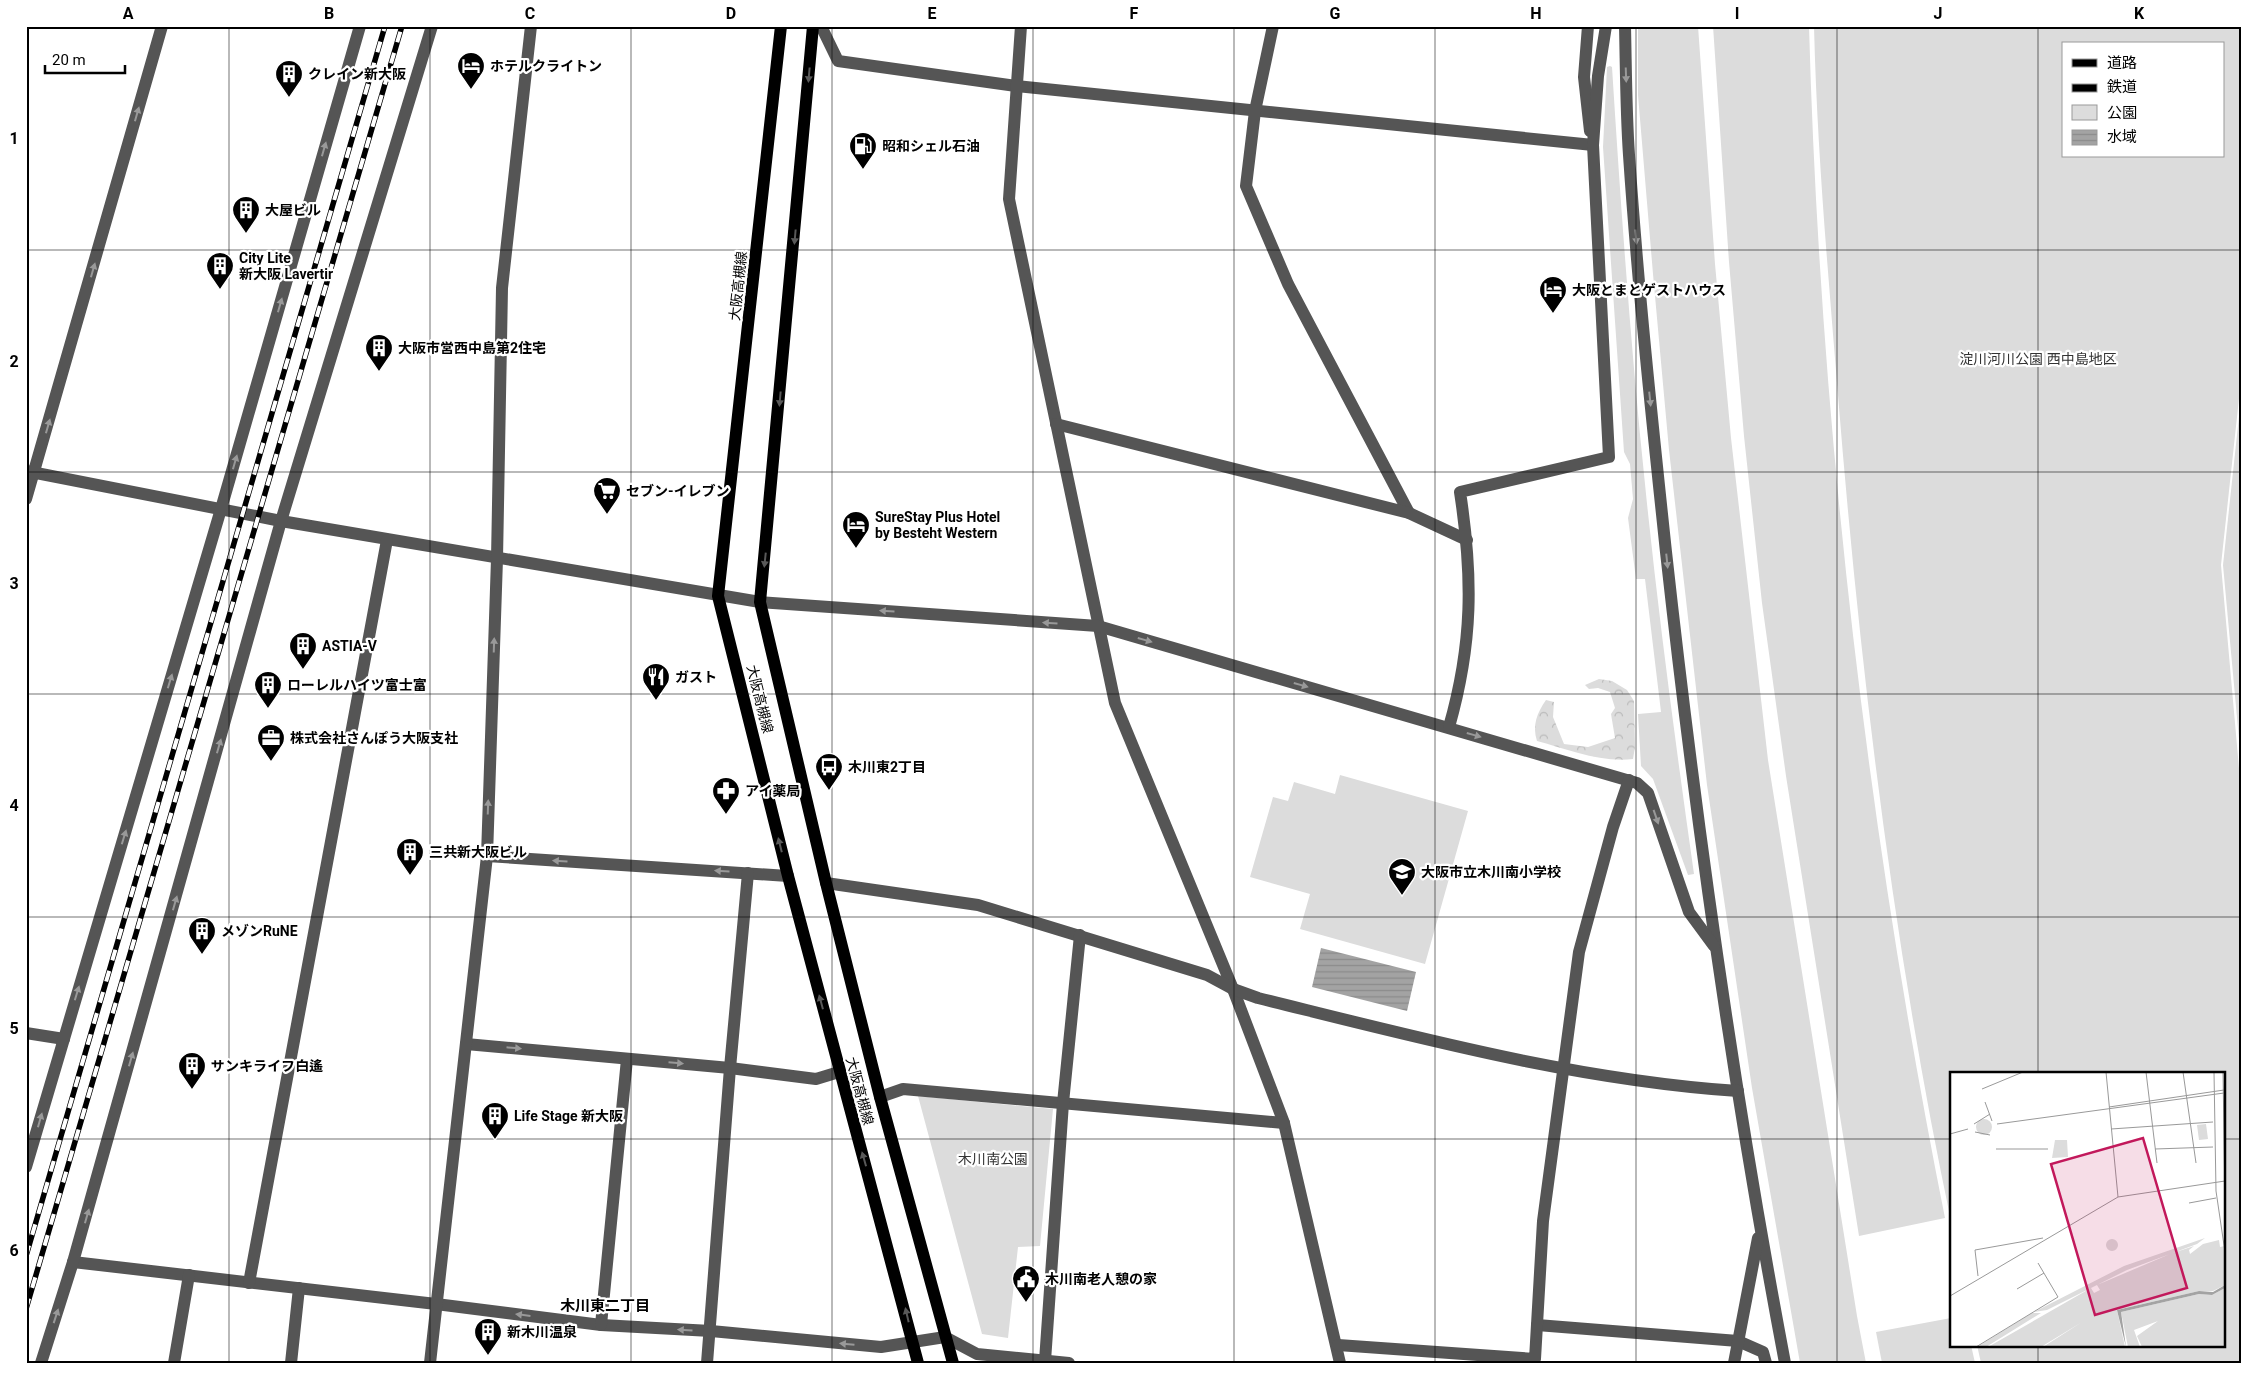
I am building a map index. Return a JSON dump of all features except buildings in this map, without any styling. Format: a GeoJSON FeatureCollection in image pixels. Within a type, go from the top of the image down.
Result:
{"type":"FeatureCollection","features":[{"type":"Feature","properties":{"kind":"main road","name":"大阪高槻線"},"geometry":{"type":"LineString","coordinates":[[781,26],[718,596],[839,1072],[907,1315],[918,1363]]}},
{"type":"Feature","properties":{"kind":"main road","name":"大阪高槻線"},"geometry":{"type":"LineString","coordinates":[[813,26],[760,602],[826,883],[880,1097],[953,1363]]}},
{"type":"Feature","properties":{"kind":"street"},"geometry":{"type":"LineString","coordinates":[[26,499],[30,472],[162,26]]}},
{"type":"Feature","properties":{"kind":"street"},"geometry":{"type":"LineString","coordinates":[[26,1167],[221,508],[360,26]]}},
{"type":"Feature","properties":{"kind":"street"},"geometry":{"type":"LineString","coordinates":[[41,1363],[73,1262],[281,521],[432,26]]}},
{"type":"Feature","properties":{"kind":"street"},"geometry":{"type":"LineString","coordinates":[[430,1363],[487,856],[497,559],[502,288],[531,26]]}},
{"type":"Feature","properties":{"kind":"street"},"geometry":{"type":"LineString","coordinates":[[821,26],[838,61],[1016,86],[1593,145]]}},
{"type":"Feature","properties":{"kind":"street"},"geometry":{"type":"LineString","coordinates":[[1021,26],[1010,199],[1115,704],[1233,989],[1284,1123],[1338,1345],[1340,1363]]}},
{"type":"Feature","properties":{"kind":"street"},"geometry":{"type":"LineString","coordinates":[[1273,26],[1255,111],[1246,186],[1288,284],[1409,513]]}},
{"type":"Feature","properties":{"kind":"street"},"geometry":{"type":"LineString","coordinates":[[1449,728],[1460,690],[1468,634],[1470,603],[1467,540],[1460,492],[1609,457],[1593,145],[1585,96],[1584,60],[1588,26]]}},
{"type":"Feature","properties":{"kind":"street"},"geometry":{"type":"LineString","coordinates":[[1593,145],[1598,76],[1606,26]]}},
{"type":"Feature","properties":{"kind":"street"},"geometry":{"type":"LineString","coordinates":[[1625,26],[1628,152],[1648,377],[1679,667],[1714,946],[1760,1228],[1785,1363]]}},
{"type":"Feature","properties":{"kind":"street"},"geometry":{"type":"LineString","coordinates":[[1056,424],[1409,513],[1467,540]]}},
{"type":"Feature","properties":{"kind":"street"},"geometry":{"type":"LineString","coordinates":[[30,472],[386,540],[718,596],[760,602],[1098,626],[1629,780],[1640,785],[1648,793],[1689,912],[1714,946]]}},
{"type":"Feature","properties":{"kind":"street"},"geometry":{"type":"LineString","coordinates":[[250,1283],[386,540]]}},
{"type":"Feature","properties":{"kind":"street"},"geometry":{"type":"LineString","coordinates":[[1338,1345],[1536,1361],[1543,1221],[1579,952],[1613,827],[1629,780]]}},
{"type":"Feature","properties":{"kind":"street"},"geometry":{"type":"LineString","coordinates":[[487,856],[788,876]]}},
{"type":"Feature","properties":{"kind":"street"},"geometry":{"type":"LineString","coordinates":[[707,1363],[711,1331],[730,1068],[748,873]]}},
{"type":"Feature","properties":{"kind":"street"},"geometry":{"type":"LineString","coordinates":[[826,883],[978,905],[1206,975],[1233,989],[1258,998],[1431,1041],[1562,1068],[1698,1088],[1738,1091]]}},
{"type":"Feature","properties":{"kind":"street"},"geometry":{"type":"LineString","coordinates":[[1045,1360],[1063,1103],[1080,935]]}},
{"type":"Feature","properties":{"kind":"street"},"geometry":{"type":"LineString","coordinates":[[26,1033],[64,1040]]}},
{"type":"Feature","properties":{"kind":"street"},"geometry":{"type":"LineString","coordinates":[[466,1044],[730,1068],[816,1079],[839,1072]]}},
{"type":"Feature","properties":{"kind":"street"},"geometry":{"type":"LineString","coordinates":[[601,1326],[627,1058]]}},
{"type":"Feature","properties":{"kind":"street"},"geometry":{"type":"LineString","coordinates":[[880,1097],[903,1089],[1284,1123]]}},
{"type":"Feature","properties":{"kind":"street"},"geometry":{"type":"LineString","coordinates":[[1734,1363],[1760,1228]]}},
{"type":"Feature","properties":{"kind":"street"},"geometry":{"type":"LineString","coordinates":[[73,1262],[436,1304],[601,1326],[711,1331],[881,1347],[945,1337],[977,1354],[1069,1363]]}},
{"type":"Feature","properties":{"kind":"street"},"geometry":{"type":"LineString","coordinates":[[174,1363],[189,1275]]}},
{"type":"Feature","properties":{"kind":"street"},"geometry":{"type":"LineString","coordinates":[[291,1363],[298,1288]]}},
{"type":"Feature","properties":{"kind":"street"},"geometry":{"type":"LineString","coordinates":[[1537,1325],[1738,1341],[1762,1352],[1766,1363]]}},
{"type":"Feature","properties":{"kind":"green space"},"geometry":{"type":"Polygon","coordinates":[[[1638,26],[1698,26],[1715,264],[1731,438],[1768,760],[1866,1363],[1800,1363],[1752,1088],[1707,785],[1669,450],[1638,95],[1638,26]]]}},
{"type":"Feature","properties":{"kind":"green space"},"geometry":{"type":"Polygon","coordinates":[[[1713,26],[1809,26],[1824,325],[1836,475],[1852,625],[1892,923],[1917,1071],[1945,1218],[1859,1236],[1786,776],[1762,603],[1744,436],[1729,262],[1713,26]]]}},
{"type":"Feature","properties":{"kind":"green space","name":"淀川河川公園 西中島地区"},"geometry":{"type":"Polygon","coordinates":[[[1814,26],[2241,26],[2241,380],[2221,565],[2241,791],[2241,1363],[1981,1363],[1977,1346],[2224,1346],[2224,1072],[1950,1072],[1950,1216],[1912,1017],[1881,810],[1868,706],[1838,395],[1823,210],[1814,26]]]}},
{"type":"Feature","properties":{"kind":"green space"},"geometry":{"type":"Polygon","coordinates":[[[1607,67],[1612,67],[1627,280],[1646,494],[1668,684],[1694,874],[1688,875],[1653,779],[1641,766],[1638,714],[1661,712],[1645,579],[1636,579],[1628,518],[1633,499],[1630,464],[1624,452],[1603,147],[1607,67]]]}},
{"type":"Feature","properties":{"kind":"green space"},"geometry":{"type":"Polygon","coordinates":[[[2241,398],[2241,761],[2223,565],[2241,398]]]}},
{"type":"Feature","properties":{"kind":"green space"},"geometry":{"type":"Polygon","coordinates":[[[1599,679],[1612,681],[1627,690],[1634,701],[1635,747],[1633,759],[1621,760],[1596,757],[1537,741],[1536,719],[1546,700],[1554,702],[1553,717],[1564,744],[1588,747],[1615,738],[1611,714],[1615,708],[1610,692],[1598,688],[1589,689],[1585,685],[1599,679]]]}},
{"type":"Feature","properties":{"kind":"green space"},"geometry":{"type":"Polygon","coordinates":[[[1340,775],[1468,811],[1425,964],[1300,929],[1310,894],[1250,877],[1273,797],[1288,801],[1294,782],[1335,794],[1340,775]]]}},
{"type":"Feature","properties":{"kind":"green space","name":"木川南公園"},"geometry":{"type":"Polygon","coordinates":[[[918,1096],[1053,1109],[1040,1246],[1018,1247],[1008,1338],[982,1334],[918,1096]]]}},
{"type":"Feature","properties":{"kind":"green space"},"geometry":{"type":"Polygon","coordinates":[[[1950,1318],[1950,1346],[1971,1346],[1975,1363],[1882,1363],[1876,1332],[1950,1318]]]}},
{"type":"Feature","properties":{"kind":"water"},"geometry":{"type":"Polygon","coordinates":[[[1321,948],[1416,972],[1407,1011],[1312,987],[1321,948]]]}},
{"type":"Feature","properties":{"kind":"railway"},"geometry":{"type":"LineString","coordinates":[[26,1256],[385,26]]}},
{"type":"Feature","properties":{"kind":"railway"},"geometry":{"type":"LineString","coordinates":[[26,1309],[402,26]]}},
{"type":"Feature","properties":{"kind":"place","name":"ホテルクライトン"},"geometry":{"type":"Point","coordinates":[471,90]}},
{"type":"Feature","properties":{"kind":"place","name":"クレイン新大阪"},"geometry":{"type":"Point","coordinates":[289,98]}},
{"type":"Feature","properties":{"kind":"place","name":"昭和シェル石油"},"geometry":{"type":"Point","coordinates":[863,170]}},
{"type":"Feature","properties":{"kind":"place","name":"大屋ビル"},"geometry":{"type":"Point","coordinates":[246,234]}},
{"type":"Feature","properties":{"kind":"place","name":"City Lite 新大阪 Lavertir"},"geometry":{"type":"Point","coordinates":[220,290]}},
{"type":"Feature","properties":{"kind":"place","name":"大阪とまとゲストハウス"},"geometry":{"type":"Point","coordinates":[1553,314]}},
{"type":"Feature","properties":{"kind":"place","name":"大阪市営西中島第2住宅"},"geometry":{"type":"Point","coordinates":[379,372]}},
{"type":"Feature","properties":{"kind":"place","name":"セブン-イレブン"},"geometry":{"type":"Point","coordinates":[607,515]}},
{"type":"Feature","properties":{"kind":"place","name":"SureStay Plus Hotel by Besteht Western"},"geometry":{"type":"Point","coordinates":[856,549]}},
{"type":"Feature","properties":{"kind":"place","name":"ASTIA-V"},"geometry":{"type":"Point","coordinates":[303,670]}},
{"type":"Feature","properties":{"kind":"place","name":"ガスト"},"geometry":{"type":"Point","coordinates":[656,701]}},
{"type":"Feature","properties":{"kind":"place","name":"ローレルハイツ富士富"},"geometry":{"type":"Point","coordinates":[268,709]}},
{"type":"Feature","properties":{"kind":"place","name":"株式会社さんぽう大阪支社"},"geometry":{"type":"Point","coordinates":[271,762]}},
{"type":"Feature","properties":{"kind":"place","name":"木川東2丁目"},"geometry":{"type":"Point","coordinates":[829,791]}},
{"type":"Feature","properties":{"kind":"place","name":"アイ薬局"},"geometry":{"type":"Point","coordinates":[726,815]}},
{"type":"Feature","properties":{"kind":"place","name":"三共新大阪ビル"},"geometry":{"type":"Point","coordinates":[410,876]}},
{"type":"Feature","properties":{"kind":"place","name":"大阪市立木川南小学校"},"geometry":{"type":"Point","coordinates":[1402,896]}},
{"type":"Feature","properties":{"kind":"place","name":"メゾンRuNE"},"geometry":{"type":"Point","coordinates":[202,955]}},
{"type":"Feature","properties":{"kind":"place","name":"サンキライフ白遙"},"geometry":{"type":"Point","coordinates":[192,1090]}},
{"type":"Feature","properties":{"kind":"place","name":"Life Stage 新大阪"},"geometry":{"type":"Point","coordinates":[495,1140]}},
{"type":"Feature","properties":{"kind":"place","name":"木川南老人憩の家"},"geometry":{"type":"Point","coordinates":[1026,1303]}},
{"type":"Feature","properties":{"kind":"place","name":"新木川温泉"},"geometry":{"type":"Point","coordinates":[488,1356]}},
{"type":"Feature","properties":{"kind":"district","name":"木川東二丁目"},"geometry":{"type":"Point","coordinates":[605,1306]}}]}
